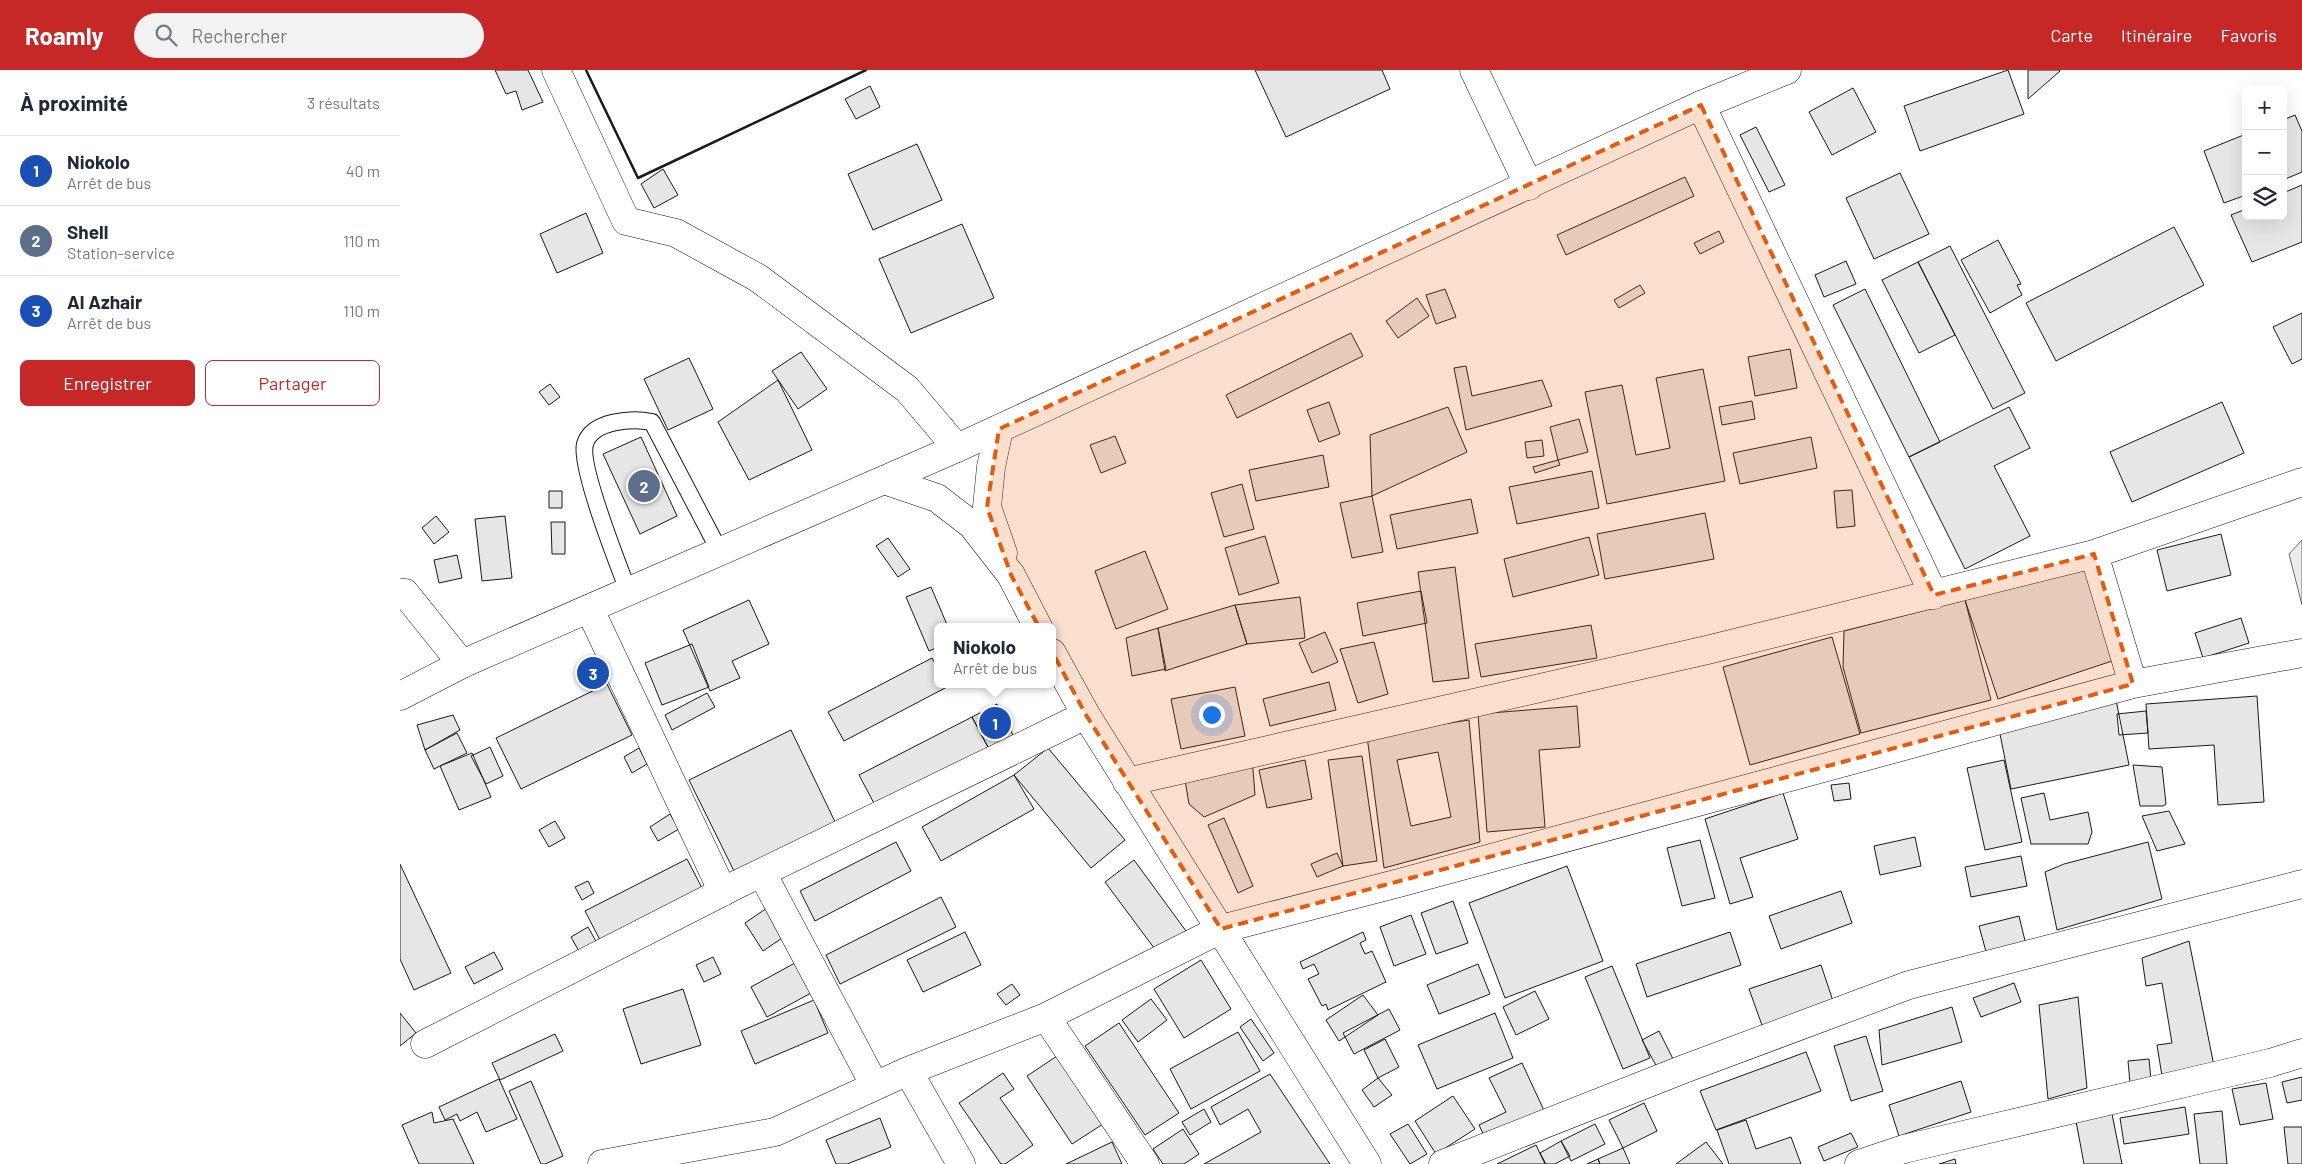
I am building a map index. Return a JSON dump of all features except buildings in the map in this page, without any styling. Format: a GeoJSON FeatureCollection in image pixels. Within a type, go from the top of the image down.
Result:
{"type":"FeatureCollection","features":[{"type":"Feature","properties":{"kind":"street"},"geometry":{"type":"LineString","coordinates":[[556,70],[626,221],[676,233],[758,278],[907,389],[957,448]]}},
{"type":"Feature","properties":{"kind":"street"},"geometry":{"type":"LineString","coordinates":[[1474,70],[1528,186]]}},
{"type":"Feature","properties":{"kind":"street"},"geometry":{"type":"LineString","coordinates":[[400,696],[462,664],[629,593],[957,448],[1701,105],[1787,70]]}},
{"type":"Feature","properties":{"kind":"street"},"geometry":{"type":"LineString","coordinates":[[1701,105],[1934,595]]}},
{"type":"Feature","properties":{"kind":"street"},"geometry":{"type":"LineString","coordinates":[[999,429],[991,467],[987,507],[1011,575],[1036,623]]}},
{"type":"Feature","properties":{"kind":"street"},"geometry":{"type":"LineString","coordinates":[[884,480],[937,498],[972,525],[1011,575]]}},
{"type":"Feature","properties":{"kind":"street"},"geometry":{"type":"LineString","coordinates":[[1127,782],[1707,650],[1934,595],[2094,554],[2302,482]]}},
{"type":"Feature","properties":{"kind":"street"},"geometry":{"type":"LineString","coordinates":[[2094,554],[2133,684]]}},
{"type":"Feature","properties":{"kind":"street"},"geometry":{"type":"LineString","coordinates":[[400,593],[405,593],[462,664]]}},
{"type":"Feature","properties":{"kind":"street"},"geometry":{"type":"LineString","coordinates":[[590,610],[723,892]]}},
{"type":"Feature","properties":{"kind":"street"},"geometry":{"type":"LineString","coordinates":[[602,1164],[774,1132],[908,1071],[1046,1017],[1221,930],[1409,881],[2133,684],[2302,653]]}},
{"type":"Feature","properties":{"kind":"street"},"geometry":{"type":"LineString","coordinates":[[1056,660],[1086,715],[1127,782],[1367,1164]]}},
{"type":"Feature","properties":{"kind":"street"},"geometry":{"type":"LineString","coordinates":[[425,1044],[723,892],[1086,715]]}},
{"type":"Feature","properties":{"kind":"street"},"geometry":{"type":"LineString","coordinates":[[762,874],[875,1086]]}},
{"type":"Feature","properties":{"kind":"street"},"geometry":{"type":"LineString","coordinates":[[1443,1164],[1684,1069],[1908,986],[2302,884]]}},
{"type":"Feature","properties":{"kind":"street"},"geometry":{"type":"LineString","coordinates":[[1046,1017],[1145,1164]]}},
{"type":"Feature","properties":{"kind":"street"},"geometry":{"type":"LineString","coordinates":[[1858,1164],[1904,1148],[2270,1063],[2302,1053]]}},
{"type":"Feature","properties":{"kind":"street"},"geometry":{"type":"LineString","coordinates":[[908,1071],[961,1164]]}},
{"type":"Feature","properties":{"kind":"lane"},"geometry":{"type":"LineString","coordinates":[[629,593],[600,513],[584,456],[584,445],[589,435],[603,427],[639,419],[652,422],[720,552]]}},
{"type":"Feature","properties":{"kind":"highlighted area"},"geometry":{"type":"Polygon","coordinates":[[[1701,105],[1934,595],[2094,554],[2133,684],[1221,929],[1086,715],[1011,575],[987,507],[999,429],[1701,105]]]}},
{"type":"Feature","properties":{"kind":"shaded area"},"geometry":{"type":"Polygon","coordinates":[[[2302,540],[2302,605],[2289,554],[2302,540]]]}},
{"type":"Feature","properties":{"kind":"wall"},"geometry":{"type":"LineString","coordinates":[[586,70],[638,178],[866,70]]}},
{"type":"Feature","properties":{"kind":"place","name":"Shell"},"geometry":{"type":"Point","coordinates":[644,486]}},
{"type":"Feature","properties":{"kind":"place","name":"Al Azhair"},"geometry":{"type":"Point","coordinates":[593,673]}},
{"type":"Feature","properties":{"kind":"place","name":"Niokolo"},"geometry":{"type":"Point","coordinates":[995,723]}}]}
